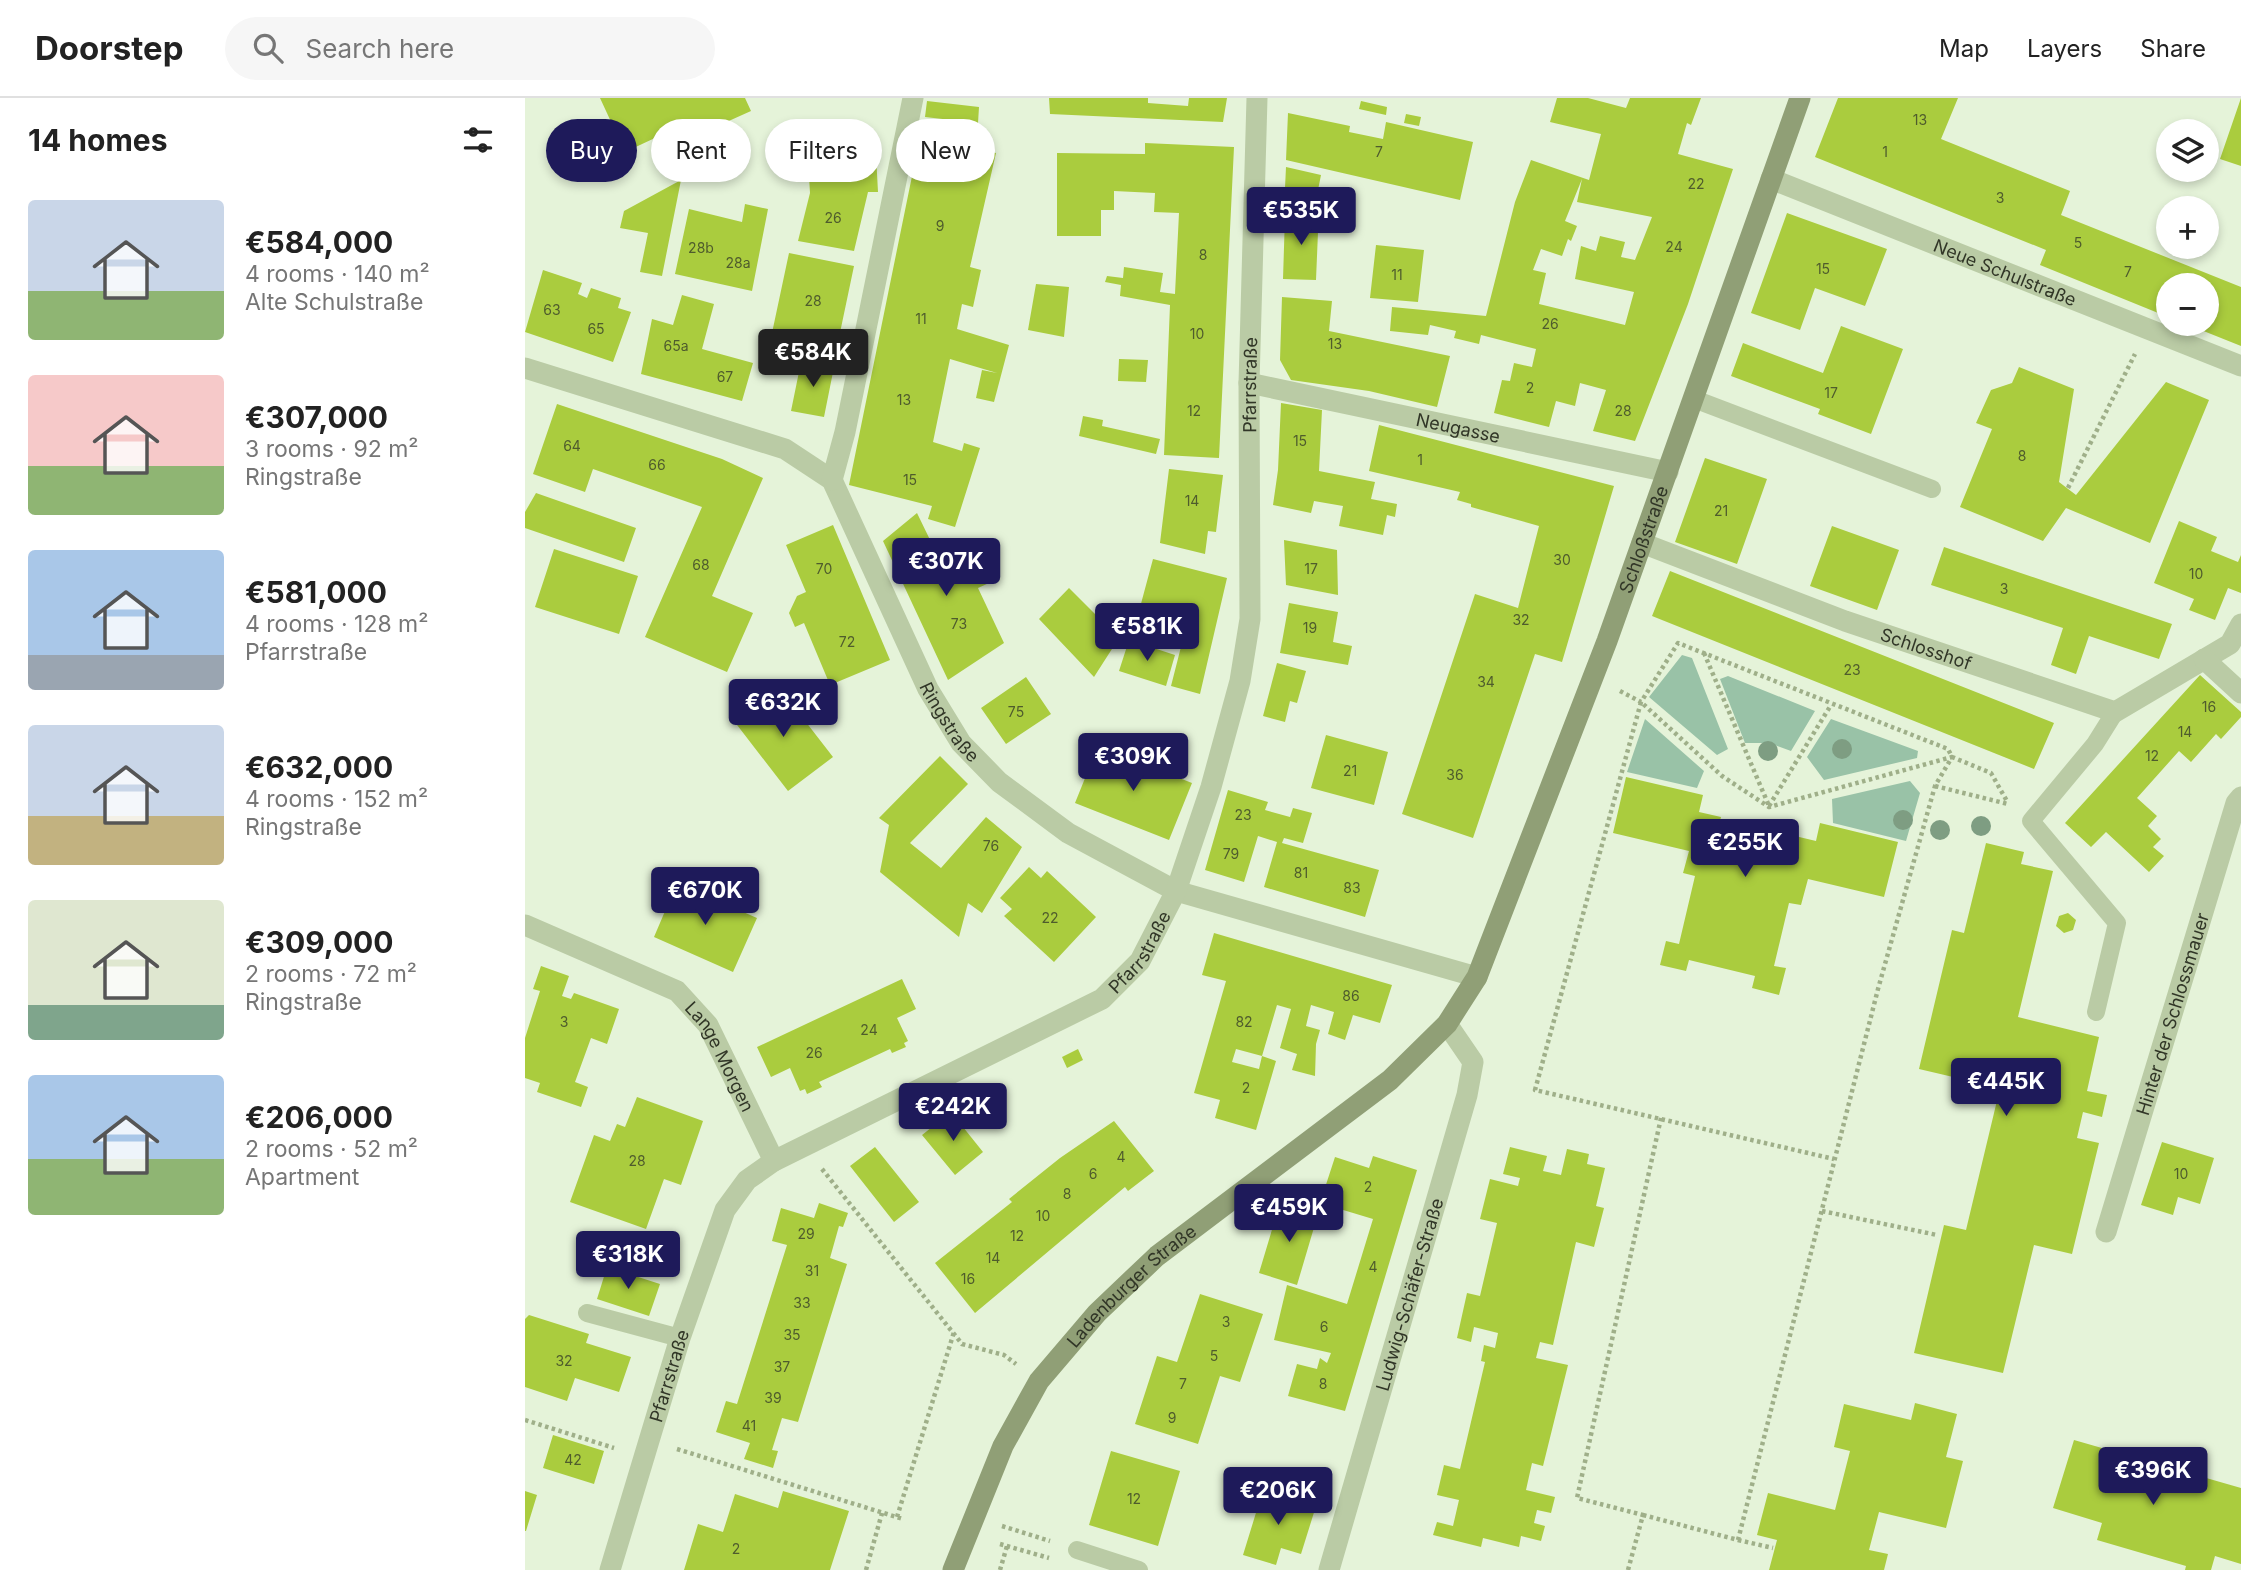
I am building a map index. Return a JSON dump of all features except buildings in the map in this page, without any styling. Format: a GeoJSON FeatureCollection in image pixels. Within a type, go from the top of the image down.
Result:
{"type":"FeatureCollection","features":[{"type":"Feature","properties":{"kind":"main road","name":"Schloßstraße"},"geometry":{"type":"LineString","coordinates":[[1477,977],[1642,543],[1800,98]]}},
{"type":"Feature","properties":{"kind":"main road","name":"Ladenburger Straße"},"geometry":{"type":"LineString","coordinates":[[953,1570],[1003,1446],[1039,1381],[1097,1312],[1157,1256],[1390,1080],[1447,1024],[1477,977]]}},
{"type":"Feature","properties":{"kind":"street"},"geometry":{"type":"LineString","coordinates":[[525,368],[785,449],[832,480],[845,432],[913,98]]}},
{"type":"Feature","properties":{"kind":"street","name":"Pfarrstraße"},"geometry":{"type":"LineString","coordinates":[[610,1570],[680,1338],[725,1210],[747,1180],[774,1161],[1102,999],[1140,961],[1176,891],[1211,787],[1240,681],[1250,619],[1249,383],[1257,98]]}},
{"type":"Feature","properties":{"kind":"street","name":"Neue Schulstraße"},"geometry":{"type":"LineString","coordinates":[[1771,179],[2241,366]]}},
{"type":"Feature","properties":{"kind":"street","name":"Neugasse"},"geometry":{"type":"LineString","coordinates":[[1249,383],[1668,472]]}},
{"type":"Feature","properties":{"kind":"street","name":"Ringstraße"},"geometry":{"type":"LineString","coordinates":[[832,480],[928,689],[961,743],[999,782],[1068,833],[1176,891],[1477,977]]}},
{"type":"Feature","properties":{"kind":"street","name":"Schlosshof"},"geometry":{"type":"LineString","coordinates":[[1642,543],[1845,621],[2115,712]]}},
{"type":"Feature","properties":{"kind":"street"},"geometry":{"type":"LineString","coordinates":[[2115,712],[2230,644],[2241,624]]}},
{"type":"Feature","properties":{"kind":"street"},"geometry":{"type":"LineString","coordinates":[[2204,659],[2241,693]]}},
{"type":"Feature","properties":{"kind":"street","name":"Hinter der Schlossmauer"},"geometry":{"type":"LineString","coordinates":[[2106,1232],[2236,803],[2241,797]]}},
{"type":"Feature","properties":{"kind":"street","name":"Lange Morgen"},"geometry":{"type":"LineString","coordinates":[[525,925],[677,991],[708,1025],[774,1161]]}},
{"type":"Feature","properties":{"kind":"street","name":"Ludwig-Schäfer-Straße"},"geometry":{"type":"LineString","coordinates":[[1329,1570],[1467,1095],[1473,1062],[1447,1024]]}},
{"type":"Feature","properties":{"kind":"lane"},"geometry":{"type":"LineString","coordinates":[[1694,399],[1931,489]]}},
{"type":"Feature","properties":{"kind":"lane"},"geometry":{"type":"LineString","coordinates":[[2096,1012],[2117,923],[2031,821],[2095,744],[2115,712]]}},
{"type":"Feature","properties":{"kind":"lane"},"geometry":{"type":"LineString","coordinates":[[587,1313],[680,1338]]}},
{"type":"Feature","properties":{"kind":"lane"},"geometry":{"type":"LineString","coordinates":[[1077,1550],[1139,1570]]}},
{"type":"Feature","properties":{"kind":"path"},"geometry":{"type":"LineString","coordinates":[[2068,488],[2120,384]]}},
{"type":"Feature","properties":{"kind":"path"},"geometry":{"type":"LineString","coordinates":[[1834,1159],[1535,1090],[1641,702],[1678,643],[1831,705],[1948,748],[1952,757]]}},
{"type":"Feature","properties":{"kind":"path"},"geometry":{"type":"LineString","coordinates":[[1704,653],[1769,807]]}},
{"type":"Feature","properties":{"kind":"path"},"geometry":{"type":"LineString","coordinates":[[1623,683],[1619,693],[1641,702],[1722,776],[1769,807],[1952,757],[1991,773],[2008,803],[2031,821]]}},
{"type":"Feature","properties":{"kind":"path"},"geometry":{"type":"LineString","coordinates":[[1769,807],[1831,705]]}},
{"type":"Feature","properties":{"kind":"path"},"geometry":{"type":"LineString","coordinates":[[1738,1540],[1834,1159],[1935,786],[1952,757]]}},
{"type":"Feature","properties":{"kind":"path"},"geometry":{"type":"LineString","coordinates":[[1935,786],[2008,803]]}},
{"type":"Feature","properties":{"kind":"path"},"geometry":{"type":"LineString","coordinates":[[1661,1118],[1577,1498],[1773,1548]]}},
{"type":"Feature","properties":{"kind":"path"},"geometry":{"type":"LineString","coordinates":[[810,1143],[822,1170],[962,1344],[1004,1355],[1039,1381]]}},
{"type":"Feature","properties":{"kind":"path"},"geometry":{"type":"LineString","coordinates":[[1822,1211],[1937,1235]]}},
{"type":"Feature","properties":{"kind":"path"},"geometry":{"type":"LineString","coordinates":[[897,1517],[954,1332]]}},
{"type":"Feature","properties":{"kind":"path"},"geometry":{"type":"LineString","coordinates":[[525,1420],[647,1449],[903,1519]]}},
{"type":"Feature","properties":{"kind":"path"},"geometry":{"type":"LineString","coordinates":[[866,1570],[883,1513]]}},
{"type":"Feature","properties":{"kind":"path"},"geometry":{"type":"LineString","coordinates":[[1628,1570],[1643,1515]]}},
{"type":"Feature","properties":{"kind":"path"},"geometry":{"type":"LineString","coordinates":[[974,1517],[1077,1550]]}},
{"type":"Feature","properties":{"kind":"path"},"geometry":{"type":"LineString","coordinates":[[1000,1544],[1054,1560]]}},
{"type":"Feature","properties":{"kind":"path"},"geometry":{"type":"LineString","coordinates":[[1000,1570],[1007,1546]]}},
{"type":"Feature","properties":{"kind":"green space"},"geometry":{"type":"Polygon","coordinates":[[[1682,655],[1692,658],[1728,749],[1717,755],[1649,697],[1682,655]]]}},
{"type":"Feature","properties":{"kind":"green space"},"geometry":{"type":"Polygon","coordinates":[[[1728,676],[1815,711],[1791,751],[1769,743],[1745,743],[1720,679],[1728,676]]]}},
{"type":"Feature","properties":{"kind":"green space"},"geometry":{"type":"Polygon","coordinates":[[[1645,719],[1704,771],[1697,788],[1627,772],[1645,719]]]}},
{"type":"Feature","properties":{"kind":"green space"},"geometry":{"type":"Polygon","coordinates":[[[1831,719],[1918,751],[1917,758],[1824,780],[1807,757],[1831,719]]]}},
{"type":"Feature","properties":{"kind":"green space"},"geometry":{"type":"Polygon","coordinates":[[[1910,781],[1920,793],[1906,841],[1833,823],[1832,799],[1910,781]]]}}]}
